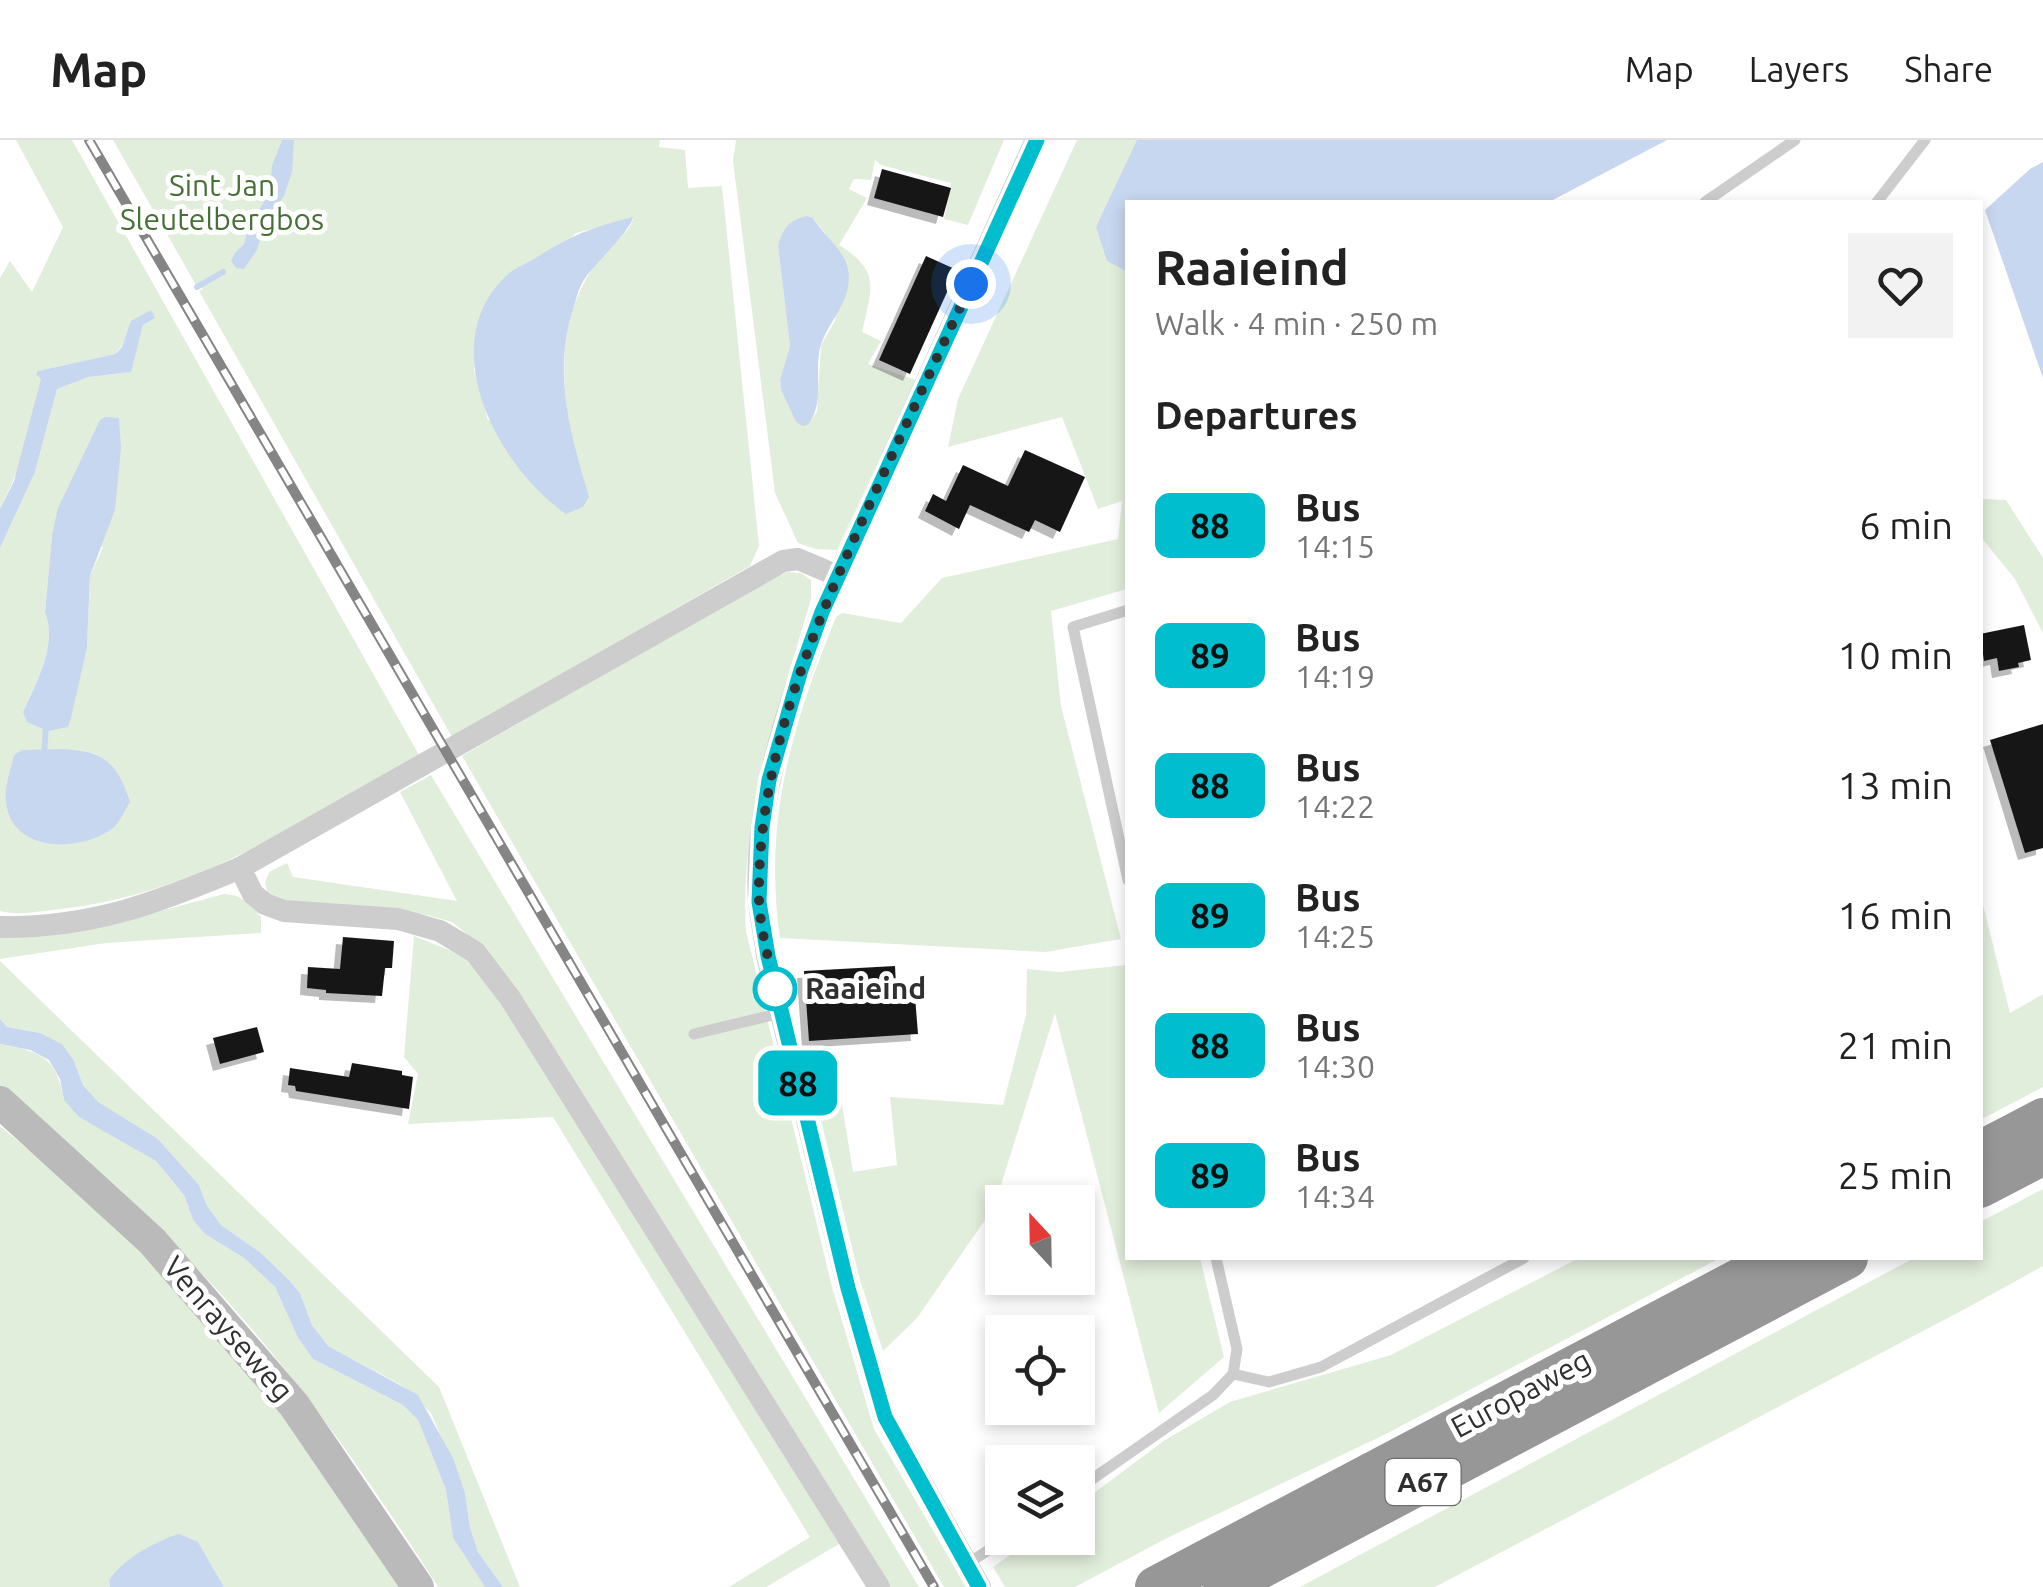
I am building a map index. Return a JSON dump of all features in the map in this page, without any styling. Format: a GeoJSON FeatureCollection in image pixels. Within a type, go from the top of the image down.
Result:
{"type":"FeatureCollection","features":[{"type":"Feature","properties":{"kind":"highway"},"geometry":{"type":"LineString","coordinates":[[1983,1150],[2043,1119]]}},
{"type":"Feature","properties":{"kind":"highway"},"geometry":{"type":"LineString","coordinates":[[1983,1186],[2043,1154]]}},
{"type":"Feature","properties":{"kind":"highway","name":"Europaweg"},"geometry":{"type":"LineString","coordinates":[[1156,1587],[1776,1260]]}},
{"type":"Feature","properties":{"kind":"highway","name":"Europaweg"},"geometry":{"type":"LineString","coordinates":[[1224,1587],[1844,1260]]}},
{"type":"Feature","properties":{"kind":"highway"},"geometry":{"type":"LineString","coordinates":[[1257,1587],[1587,1413],[1622,1376]]}},
{"type":"Feature","properties":{"kind":"main road","name":"Venrayseweg"},"geometry":{"type":"LineString","coordinates":[[0,1102],[152,1240],[294,1404],[418,1587]]}},
{"type":"Feature","properties":{"kind":"street"},"geometry":{"type":"LineString","coordinates":[[980,1587],[885,1417],[848,1288],[781,1013],[759,902],[762,827],[769,780],[801,670],[838,576],[1036,140]]}},
{"type":"Feature","properties":{"kind":"street"},"geometry":{"type":"LineString","coordinates":[[0,926],[45,927],[95,919],[152,904],[240,868],[783,562],[798,559],[838,576]]}},
{"type":"Feature","properties":{"kind":"street"},"geometry":{"type":"LineString","coordinates":[[240,868],[253,894],[284,911],[398,918],[440,931],[475,952],[510,998],[879,1587]]}},
{"type":"Feature","properties":{"kind":"lane"},"geometry":{"type":"LineString","coordinates":[[1709,200],[1795,140]]}},
{"type":"Feature","properties":{"kind":"lane"},"geometry":{"type":"LineString","coordinates":[[1879,200],[1925,140]]}},
{"type":"Feature","properties":{"kind":"lane"},"geometry":{"type":"LineString","coordinates":[[1125,611],[1073,628],[1125,866]]}},
{"type":"Feature","properties":{"kind":"lane"},"geometry":{"type":"LineString","coordinates":[[694,1034],[781,1013]]}},
{"type":"Feature","properties":{"kind":"lane"},"geometry":{"type":"LineString","coordinates":[[1095,1477],[1213,1396],[1233,1374],[1238,1349],[1216,1260]]}},
{"type":"Feature","properties":{"kind":"lane"},"geometry":{"type":"LineString","coordinates":[[1233,1374],[1270,1382],[1321,1367],[1520,1260]]}},
{"type":"Feature","properties":{"kind":"lane"},"geometry":{"type":"LineString","coordinates":[[967,1564],[985,1552]]}},
{"type":"Feature","properties":{"kind":"green space"},"geometry":{"type":"Polygon","coordinates":[[[16,140],[72,140],[419,755],[290,829],[204,871],[111,901],[15,913],[0,911],[0,548],[35,472],[57,389],[89,377],[130,372],[151,310],[115,354],[38,371],[42,379],[27,441],[0,509],[0,278],[10,261],[32,292],[63,227],[16,140]],[[52,535],[45,611],[47,650],[23,712],[68,727],[87,648],[90,576],[103,547],[52,535]]]}},
{"type":"Feature","properties":{"kind":"green space","name":"Sint Jan Sleutelbergbos"},"geometry":{"type":"Polygon","coordinates":[[[113,140],[660,140],[659,147],[685,150],[688,188],[722,186],[759,546],[750,566],[452,737],[199,291],[203,289],[199,283],[196,285],[113,140]],[[633,218],[576,233],[476,336],[474,370],[488,420],[574,447],[564,374],[569,326],[585,281],[633,218]]]}},
{"type":"Feature","properties":{"kind":"green space"},"geometry":{"type":"Polygon","coordinates":[[[736,140],[1004,140],[968,225],[944,219],[951,183],[881,165],[875,160],[871,180],[854,179],[849,189],[867,198],[839,245],[862,263],[870,282],[862,332],[881,341],[868,364],[916,380],[837,550],[798,543],[775,493],[733,161],[736,140]],[[813,218],[778,246],[790,346],[781,390],[793,415],[809,424],[817,411],[821,345],[835,321],[842,255],[813,218]]]}},
{"type":"Feature","properties":{"kind":"green space"},"geometry":{"type":"Polygon","coordinates":[[[1077,140],[1137,140],[1107,261],[1125,271],[1125,590],[1051,611],[1061,706],[1121,939],[1045,952],[780,938],[775,853],[785,774],[806,697],[836,617],[842,613],[901,623],[942,578],[1118,539],[1122,501],[1098,509],[1062,417],[948,447],[958,399],[1077,140]]]}},
{"type":"Feature","properties":{"kind":"green space"},"geometry":{"type":"Polygon","coordinates":[[[1983,499],[2006,500],[2043,558],[2043,633],[2015,579],[1983,540],[1983,499]]]}},
{"type":"Feature","properties":{"kind":"green space"},"geometry":{"type":"Polygon","coordinates":[[[788,572],[801,573],[811,580],[811,599],[755,805],[749,846],[746,931],[832,1287],[874,1429],[966,1587],[944,1587],[462,756],[769,579],[788,572]]]}},
{"type":"Feature","properties":{"kind":"green space"},"geometry":{"type":"Polygon","coordinates":[[[431,775],[919,1587],[887,1587],[481,946],[452,922],[427,915],[285,904],[268,895],[265,882],[269,872],[287,863],[293,877],[457,901],[400,792],[431,775]]]}},
{"type":"Feature","properties":{"kind":"green space"},"geometry":{"type":"Polygon","coordinates":[[[224,894],[240,898],[253,908],[261,917],[261,933],[106,943],[0,959],[0,935],[97,928],[224,894]]]}},
{"type":"Feature","properties":{"kind":"green space"},"geometry":{"type":"Polygon","coordinates":[[[1983,905],[2010,1013],[2043,994],[2043,1087],[1983,1118],[1983,905]]]}},
{"type":"Feature","properties":{"kind":"green space"},"geometry":{"type":"Polygon","coordinates":[[[414,936],[464,956],[478,967],[839,1544],[766,1587],[729,1587],[810,1537],[553,1117],[408,1124],[418,1074],[404,1057],[414,936]]]}},
{"type":"Feature","properties":{"kind":"green space"},"geometry":{"type":"Polygon","coordinates":[[[0,961],[439,1387],[520,1587],[503,1587],[478,1552],[465,1493],[431,1413],[403,1386],[328,1346],[312,1325],[300,1293],[289,1280],[261,1253],[221,1225],[207,1206],[199,1185],[158,1139],[98,1103],[83,1085],[74,1061],[40,1033],[7,1027],[0,1019],[0,961]]]}},
{"type":"Feature","properties":{"kind":"green space"},"geometry":{"type":"Polygon","coordinates":[[[1125,965],[1125,1260],[1200,1260],[1224,1357],[1159,1413],[1055,1013],[1001,1185],[985,1185],[985,1220],[917,1318],[883,1351],[860,1280],[809,1071],[837,1074],[853,1172],[897,1165],[890,1097],[1003,1105],[1026,1015],[1027,969],[1059,972],[1125,965]]]}},
{"type":"Feature","properties":{"kind":"green space"},"geometry":{"type":"Polygon","coordinates":[[[0,1044],[44,1058],[56,1074],[64,1100],[156,1161],[184,1195],[193,1220],[205,1234],[244,1258],[275,1287],[298,1338],[313,1359],[403,1405],[418,1420],[446,1490],[453,1538],[485,1587],[438,1587],[348,1452],[247,1324],[153,1225],[0,1087],[0,1044]]]}},
{"type":"Feature","properties":{"kind":"green space"},"geometry":{"type":"Polygon","coordinates":[[[0,1126],[107,1215],[228,1345],[344,1489],[403,1587],[224,1587],[198,1542],[123,1567],[109,1580],[110,1587],[0,1587],[0,1126]]]}},
{"type":"Feature","properties":{"kind":"green space"},"geometry":{"type":"Polygon","coordinates":[[[2043,1189],[2043,1266],[1435,1587],[1300,1587],[1910,1260],[1983,1260],[1983,1220],[2043,1189]]]}},
{"type":"Feature","properties":{"kind":"green space"},"geometry":{"type":"Polygon","coordinates":[[[1575,1260],[1716,1260],[1384,1435],[1169,1537],[1075,1587],[1005,1587],[993,1567],[1010,1555],[1095,1555],[1095,1492],[1165,1440],[1230,1402],[1391,1355],[1575,1260]]]}},
{"type":"Feature","properties":{"kind":"water"},"geometry":{"type":"Polygon","coordinates":[[[282,140],[294,140],[292,172],[284,196],[266,219],[257,250],[244,269],[236,268],[231,261],[244,244],[270,191],[272,166],[282,140]]]}},
{"type":"Feature","properties":{"kind":"water"},"geometry":{"type":"Polygon","coordinates":[[[1137,140],[1667,140],[1553,200],[1125,200],[1125,271],[1107,261],[1096,227],[1137,140]]]}},
{"type":"Feature","properties":{"kind":"water"},"geometry":{"type":"Polygon","coordinates":[[[2043,162],[2043,378],[1985,210],[2043,162]]]}},
{"type":"Feature","properties":{"kind":"water"},"geometry":{"type":"Polygon","coordinates":[[[807,216],[813,218],[842,255],[849,280],[844,301],[820,348],[817,405],[809,424],[803,426],[796,422],[781,390],[790,346],[778,246],[788,226],[807,216]]]}},
{"type":"Feature","properties":{"kind":"water"},"geometry":{"type":"Polygon","coordinates":[[[633,217],[583,281],[567,336],[567,406],[589,497],[583,507],[566,514],[518,467],[498,436],[483,403],[475,369],[475,335],[485,303],[507,275],[571,238],[633,217]]]}},
{"type":"Feature","properties":{"kind":"water"},"geometry":{"type":"Polygon","coordinates":[[[151,310],[155,318],[143,325],[131,372],[89,377],[57,389],[35,472],[0,548],[0,509],[14,481],[41,379],[36,374],[115,354],[122,347],[131,321],[151,310]]]}},
{"type":"Feature","properties":{"kind":"water"},"geometry":{"type":"Polygon","coordinates":[[[119,418],[121,448],[115,510],[90,576],[87,648],[71,718],[68,727],[48,731],[27,722],[23,712],[47,650],[45,612],[52,535],[58,508],[100,420],[119,418]]]}},
{"type":"Feature","properties":{"kind":"water"},"geometry":{"type":"Polygon","coordinates":[[[22,750],[89,752],[107,761],[120,777],[130,802],[116,825],[83,842],[49,843],[33,839],[10,818],[6,801],[14,755],[22,750]]]}},
{"type":"Feature","properties":{"kind":"water"},"geometry":{"type":"Polygon","coordinates":[[[0,1019],[7,1027],[40,1033],[62,1044],[83,1085],[98,1102],[158,1139],[199,1185],[207,1206],[221,1225],[261,1253],[300,1293],[312,1325],[328,1346],[418,1395],[453,1458],[478,1552],[503,1587],[485,1587],[453,1538],[446,1490],[418,1420],[403,1405],[313,1359],[298,1338],[275,1287],[244,1258],[205,1234],[193,1220],[184,1195],[156,1161],[79,1117],[64,1100],[60,1079],[49,1060],[30,1050],[0,1044],[0,1019]]]}},
{"type":"Feature","properties":{"kind":"water"},"geometry":{"type":"Polygon","coordinates":[[[179,1534],[198,1542],[224,1587],[110,1587],[109,1580],[131,1558],[179,1534]]]}},
{"type":"Feature","properties":{"kind":"building"},"geometry":{"type":"Polygon","coordinates":[[[882,169],[951,188],[943,217],[874,198],[882,169]]]}},
{"type":"Feature","properties":{"kind":"building"},"geometry":{"type":"Polygon","coordinates":[[[926,256],[957,270],[910,374],[879,360],[926,256]]]}},
{"type":"Feature","properties":{"kind":"building"},"geometry":{"type":"Polygon","coordinates":[[[1025,450],[1085,477],[1060,532],[1035,520],[1029,532],[970,505],[959,529],[925,511],[933,494],[946,501],[963,465],[1008,486],[1025,450]]]}},
{"type":"Feature","properties":{"kind":"building"},"geometry":{"type":"Polygon","coordinates":[[[2024,625],[2031,660],[1999,671],[1997,658],[1984,661],[1983,633],[2024,625]]]}},
{"type":"Feature","properties":{"kind":"building"},"geometry":{"type":"Polygon","coordinates":[[[2043,724],[2043,848],[2025,853],[1990,740],[2043,724]]]}},
{"type":"Feature","properties":{"kind":"building"},"geometry":{"type":"Polygon","coordinates":[[[343,937],[394,941],[392,968],[385,968],[382,996],[307,988],[308,967],[340,969],[343,937]]]}},
{"type":"Feature","properties":{"kind":"building"},"geometry":{"type":"Polygon","coordinates":[[[895,966],[896,986],[914,984],[918,1034],[809,1041],[804,971],[895,966]]]}},
{"type":"Feature","properties":{"kind":"building"},"geometry":{"type":"Polygon","coordinates":[[[257,1027],[264,1052],[220,1064],[213,1038],[257,1027]]]}},
{"type":"Feature","properties":{"kind":"building"},"geometry":{"type":"Polygon","coordinates":[[[352,1063],[402,1071],[402,1075],[413,1077],[409,1109],[296,1091],[295,1086],[288,1085],[290,1068],[349,1077],[352,1063]]]}},
{"type":"Feature","properties":{"kind":"waterway"},"geometry":{"type":"LineString","coordinates":[[197,287],[223,272]]}},
{"type":"Feature","properties":{"kind":"waterway"},"geometry":{"type":"LineString","coordinates":[[44,757],[46,725]]}},
{"type":"Feature","properties":{"kind":"railway"},"geometry":{"type":"LineString","coordinates":[[89,140],[934,1587]]}},
{"type":"Feature","properties":{"kind":"bus line","name":"88"},"geometry":{"type":"LineString","coordinates":[[979,1587],[885,1417],[848,1288],[768,956],[759,902],[762,827],[769,780],[822,612],[1037,140]]}},
{"type":"Feature","properties":{"kind":"place","name":"Raaieind"},"geometry":{"type":"Point","coordinates":[775,989]}},
{"type":"Feature","properties":{"kind":"route"},"geometry":{"type":"LineString","coordinates":[[775,989],[759,902],[762,827],[769,780],[822,612],[971,284]]}}]}
